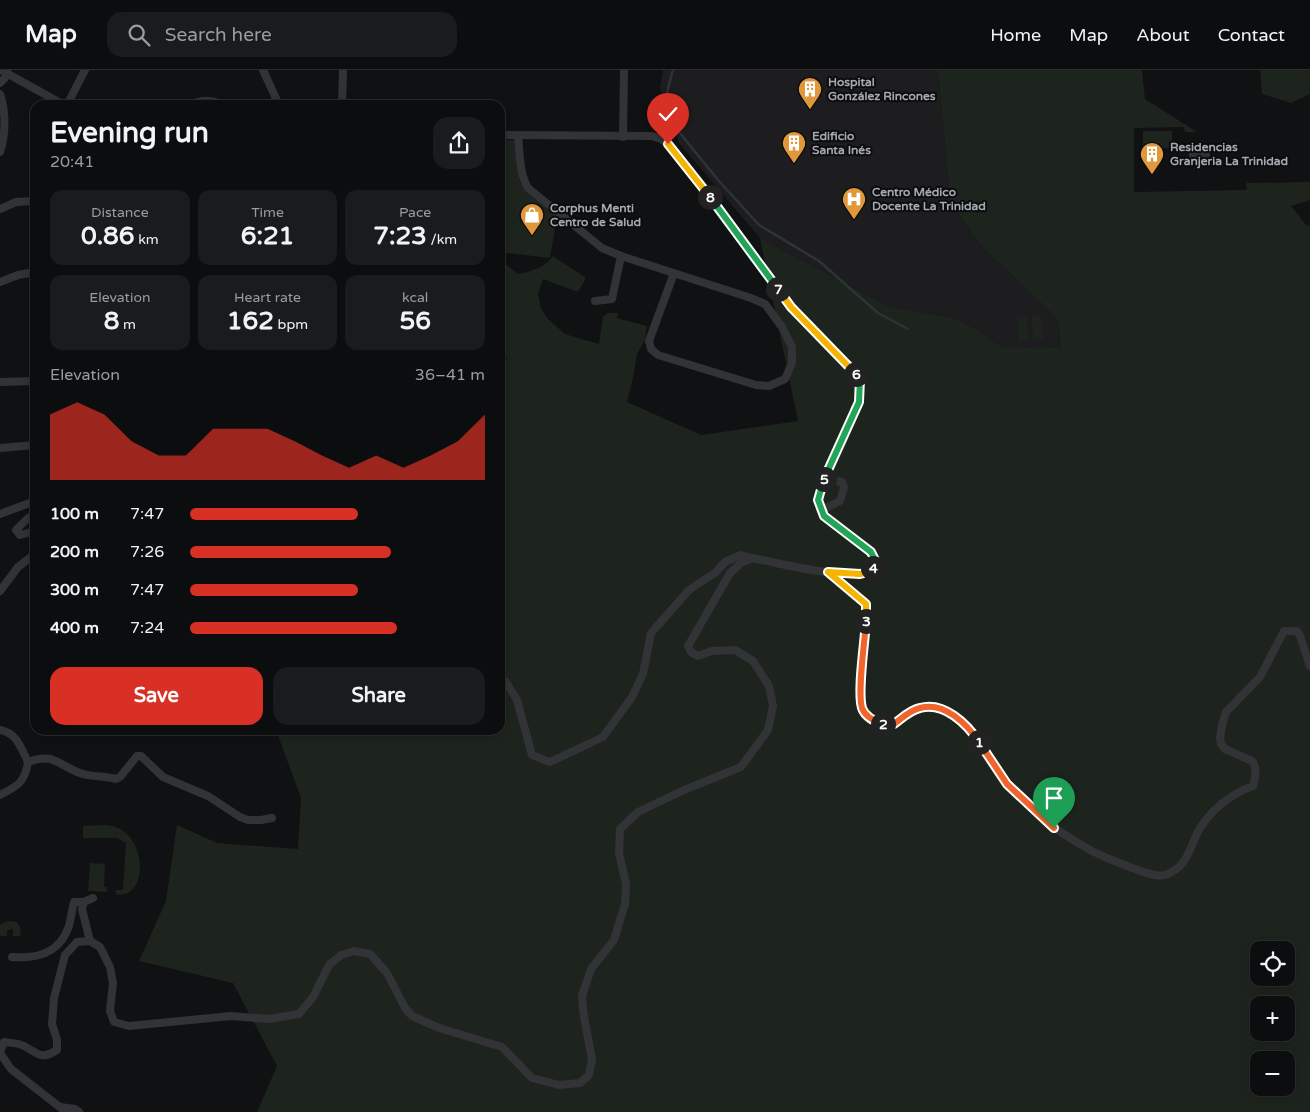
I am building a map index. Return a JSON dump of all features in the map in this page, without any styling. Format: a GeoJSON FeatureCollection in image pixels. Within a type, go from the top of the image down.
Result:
{"type":"FeatureCollection","features":[{"type":"Feature","properties":{"kind":"street"},"geometry":{"type":"LineString","coordinates":[[69,100],[85,70]]}},
{"type":"Feature","properties":{"kind":"street"},"geometry":{"type":"LineString","coordinates":[[263,70],[277,100]]}},
{"type":"Feature","properties":{"kind":"street"},"geometry":{"type":"LineString","coordinates":[[342,100],[343,70]]}},
{"type":"Feature","properties":{"kind":"street"},"geometry":{"type":"LineString","coordinates":[[623,137],[624,70]]}},
{"type":"Feature","properties":{"kind":"street"},"geometry":{"type":"LineString","coordinates":[[4,73],[56,100]]}},
{"type":"Feature","properties":{"kind":"street"},"geometry":{"type":"LineString","coordinates":[[0,83],[5,78],[4,73]]}},
{"type":"Feature","properties":{"kind":"street"},"geometry":{"type":"LineString","coordinates":[[0,94],[4,112],[4,138],[0,152]]}},
{"type":"Feature","properties":{"kind":"street"},"geometry":{"type":"LineString","coordinates":[[505,135],[652,136],[668,144],[720,209],[791,307],[860,378],[859,402],[818,500],[824,516],[871,552],[875,560],[872,571],[860,574],[828,572],[740,555],[725,562],[716,572],[688,590],[655,627],[651,633],[643,674],[632,697],[604,737],[550,762],[539,760],[532,755],[517,700],[505,682]]}},
{"type":"Feature","properties":{"kind":"street"},"geometry":{"type":"LineString","coordinates":[[518,136],[522,173],[528,188],[602,248],[765,304],[782,327],[792,347],[792,363],[785,379],[770,386],[756,385],[672,360],[658,355],[651,349],[649,341],[674,273]]}},
{"type":"Feature","properties":{"kind":"street"},"geometry":{"type":"LineString","coordinates":[[0,208],[16,202],[30,201]]}},
{"type":"Feature","properties":{"kind":"street"},"geometry":{"type":"LineString","coordinates":[[595,301],[612,299],[621,256]]}},
{"type":"Feature","properties":{"kind":"street"},"geometry":{"type":"LineString","coordinates":[[0,282],[30,273]]}},
{"type":"Feature","properties":{"kind":"street"},"geometry":{"type":"LineString","coordinates":[[0,382],[30,381]]}},
{"type":"Feature","properties":{"kind":"street"},"geometry":{"type":"LineString","coordinates":[[0,448],[30,445]]}},
{"type":"Feature","properties":{"kind":"street"},"geometry":{"type":"LineString","coordinates":[[822,488],[828,482],[835,480],[842,482],[844,487],[840,501],[822,510]]}},
{"type":"Feature","properties":{"kind":"street"},"geometry":{"type":"LineString","coordinates":[[0,514],[30,503]]}},
{"type":"Feature","properties":{"kind":"street"},"geometry":{"type":"LineString","coordinates":[[30,517],[16,530],[20,535],[30,532]]}},
{"type":"Feature","properties":{"kind":"street"},"geometry":{"type":"LineString","coordinates":[[0,591],[18,567],[30,558]]}},
{"type":"Feature","properties":{"kind":"street"},"geometry":{"type":"LineString","coordinates":[[84,902],[82,909],[90,940],[100,947],[110,967],[113,983],[110,1011],[114,1022],[129,1026],[231,1016],[269,1019],[299,1014],[313,997],[329,965],[341,955],[354,951],[370,954],[387,973],[405,1008],[412,1016],[439,1028],[502,1046],[532,1078],[559,1085],[580,1083],[589,1075],[592,1059],[582,996],[591,969],[614,940],[625,904],[626,884],[619,853],[620,829],[638,812],[684,790],[741,767],[768,730],[774,706],[769,686],[753,661],[735,650],[712,651],[698,656],[691,652],[688,646],[730,573],[741,563],[752,558]]}},
{"type":"Feature","properties":{"kind":"street"},"geometry":{"type":"LineString","coordinates":[[828,572],[866,604],[867,614],[860,696],[862,709],[869,718],[881,724],[894,724],[909,712],[921,707],[936,707],[954,714],[976,738],[1007,784],[1054,828],[1104,858],[1147,873],[1164,875],[1177,868],[1186,859],[1200,828],[1218,806],[1241,791],[1253,786],[1256,776],[1255,764],[1225,749],[1221,744],[1220,738],[1222,725],[1226,712],[1260,677],[1284,631],[1297,631],[1310,666]]}},
{"type":"Feature","properties":{"kind":"street"},"geometry":{"type":"LineString","coordinates":[[0,730],[9,732],[20,746],[28,762],[26,775],[18,784],[0,795]]}},
{"type":"Feature","properties":{"kind":"street"},"geometry":{"type":"LineString","coordinates":[[28,762],[40,757],[55,760],[82,774],[116,779],[120,777],[137,756],[141,756],[163,777],[208,796],[240,817],[248,820],[272,818]]}},
{"type":"Feature","properties":{"kind":"street"},"geometry":{"type":"LineString","coordinates":[[12,957],[39,956],[50,952],[66,932],[74,902],[84,902],[93,898]]}},
{"type":"Feature","properties":{"kind":"street"},"geometry":{"type":"LineString","coordinates":[[79,1112],[75,1109],[63,1110],[11,1069],[0,1052],[4,1042],[23,1045],[38,1054],[48,1056],[57,1050],[57,1040],[52,1024],[65,955],[78,942],[90,940]]}},
{"type":"Feature","properties":{"kind":"shaded area","name":"Centro Médico Docente La Trinidad"},"geometry":{"type":"Polygon","coordinates":[[[663,70],[938,70],[950,202],[983,248],[1057,318],[1061,349],[1002,347],[971,326],[950,317],[888,306],[760,238],[679,143],[660,88],[663,70]]]}},
{"type":"Feature","properties":{"kind":"shaded area"},"geometry":{"type":"Polygon","coordinates":[[[938,70],[1142,70],[1145,99],[1197,132],[1185,132],[1184,127],[1134,128],[1134,192],[1247,190],[1246,183],[1310,182],[1310,200],[1291,206],[1306,225],[1310,226],[1310,1112],[257,1112],[277,1066],[233,983],[139,961],[166,901],[177,825],[217,843],[298,849],[301,798],[278,735],[505,735],[505,361],[508,358],[505,357],[505,264],[518,274],[542,266],[553,256],[586,278],[578,292],[543,279],[538,294],[541,308],[547,318],[565,334],[599,344],[603,317],[607,313],[618,313],[617,318],[647,326],[645,340],[637,354],[627,402],[701,435],[798,421],[760,238],[888,306],[950,317],[971,326],[1002,347],[1061,348],[1057,318],[983,248],[950,202],[938,70]]]}},
{"type":"Feature","properties":{"kind":"shaded area"},"geometry":{"type":"Polygon","coordinates":[[[1260,70],[1310,70],[1310,94],[1291,103],[1262,94],[1260,70]]]}},
{"type":"Feature","properties":{"kind":"shaded area"},"geometry":{"type":"Polygon","coordinates":[[[1143,131],[1172,131],[1172,148],[1143,148],[1143,131]]]}},
{"type":"Feature","properties":{"kind":"shaded area"},"geometry":{"type":"Polygon","coordinates":[[[505,140],[517,140],[520,182],[557,216],[550,258],[505,253],[505,140]]]}},
{"type":"Feature","properties":{"kind":"shaded area"},"geometry":{"type":"Polygon","coordinates":[[[1189,149],[1210,149],[1210,160],[1189,160],[1189,149]]]}},
{"type":"Feature","properties":{"kind":"shaded area"},"geometry":{"type":"Polygon","coordinates":[[[1041,315],[1043,339],[1033,339],[1032,316],[1041,315]]]}},
{"type":"Feature","properties":{"kind":"shaded area"},"geometry":{"type":"Polygon","coordinates":[[[1017,317],[1027,317],[1028,340],[1019,341],[1017,317]]]}},
{"type":"Feature","properties":{"kind":"shaded area"},"geometry":{"type":"Polygon","coordinates":[[[106,825],[122,830],[136,847],[140,873],[134,888],[128,893],[117,895],[115,890],[123,890],[126,843],[117,838],[83,838],[83,826],[106,825]]]}},
{"type":"Feature","properties":{"kind":"shaded area"},"geometry":{"type":"Polygon","coordinates":[[[90,863],[105,864],[104,887],[107,887],[107,892],[88,891],[90,863]]]}},
{"type":"Feature","properties":{"kind":"shaded area"},"geometry":{"type":"Polygon","coordinates":[[[7,921],[17,922],[21,930],[20,936],[13,936],[13,929],[7,930],[7,936],[0,936],[0,925],[7,921]]]}},
{"type":"Feature","properties":{"kind":"waterway"},"geometry":{"type":"LineString","coordinates":[[673,70],[667,92],[675,127],[718,180],[759,225],[819,261],[878,313],[908,329]]}},
{"type":"Feature","properties":{"kind":"place","name":"Hospital González Rincones"},"geometry":{"type":"Point","coordinates":[810,110]}},
{"type":"Feature","properties":{"kind":"place","name":"Edificio Santa Inés"},"geometry":{"type":"Point","coordinates":[794,164]}},
{"type":"Feature","properties":{"kind":"place","name":"Residencias Granjeria La Trinidad"},"geometry":{"type":"Point","coordinates":[1152,175]}},
{"type":"Feature","properties":{"kind":"place","name":"Centro Médico Docente La Trinidad"},"geometry":{"type":"Point","coordinates":[854,220]}},
{"type":"Feature","properties":{"kind":"place","name":"Corphus Menti Centro de Salud"},"geometry":{"type":"Point","coordinates":[532,236]}},
{"type":"Feature","properties":{"kind":"route"},"geometry":{"type":"LineString","coordinates":[[668,144],[720,209],[791,307],[860,378],[859,402],[823,482],[818,500],[824,516],[862,543],[871,552],[875,560],[872,571],[860,574],[828,572],[866,604],[867,614],[860,696],[862,709],[869,718],[881,724],[894,724],[909,712],[921,707],[936,707],[954,714],[976,738],[1007,784],[1054,828]]}}]}
